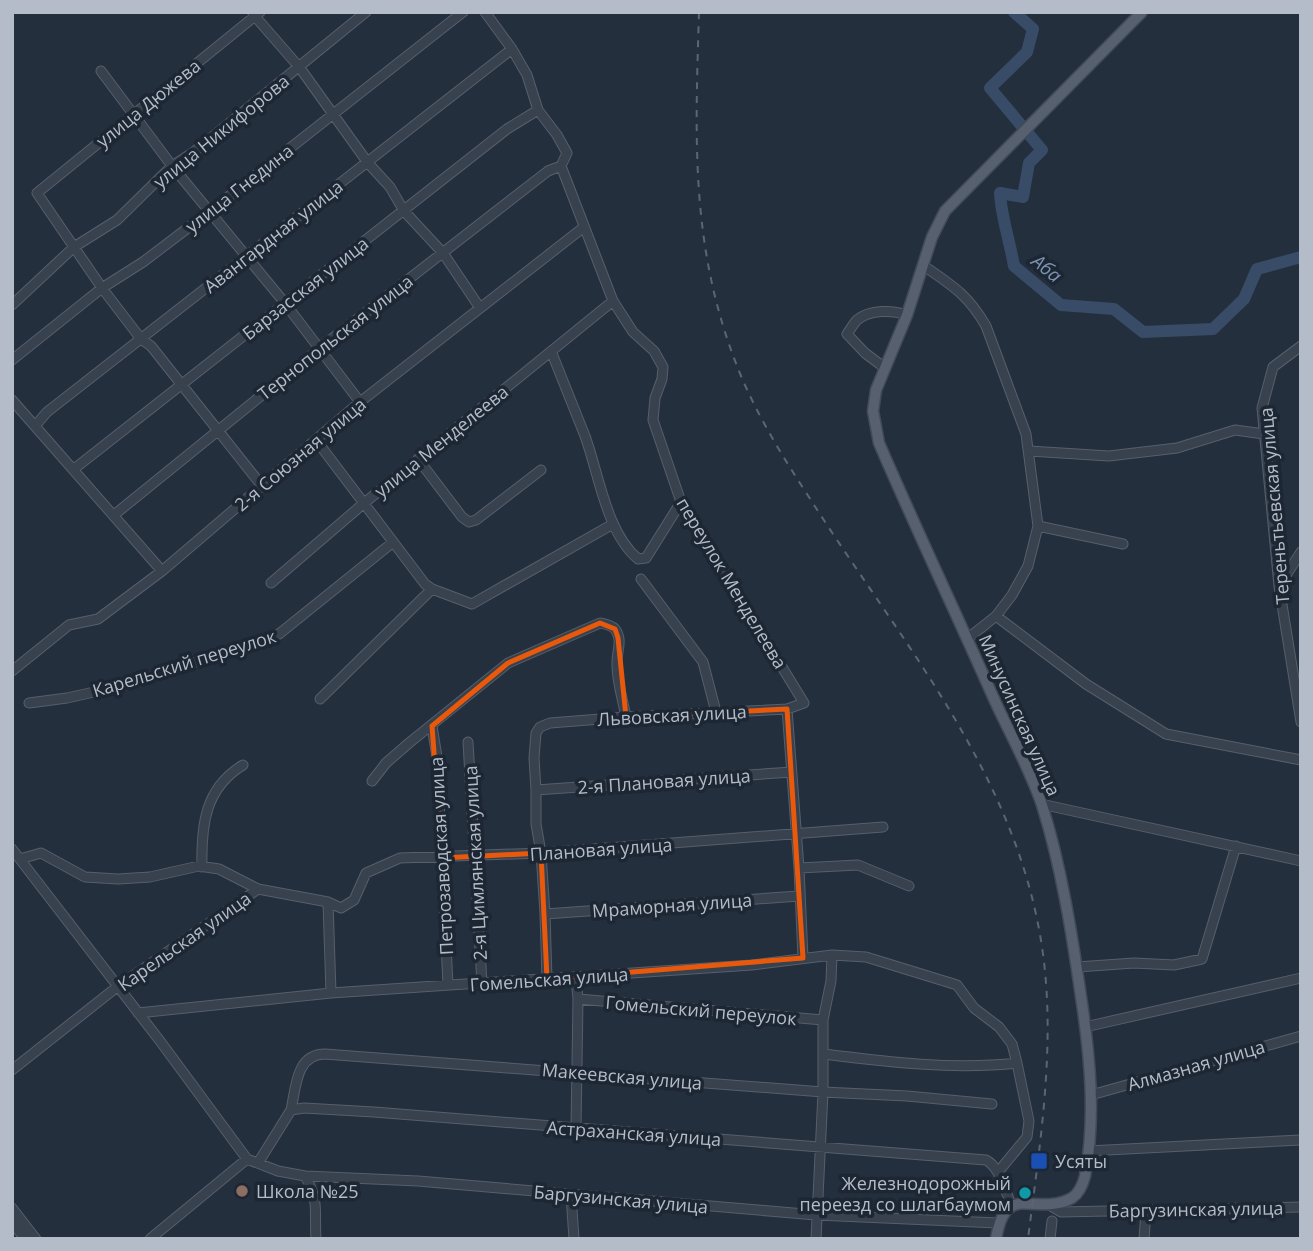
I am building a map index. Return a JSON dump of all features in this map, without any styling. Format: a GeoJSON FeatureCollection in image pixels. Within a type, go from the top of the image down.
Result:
{"type":"FeatureCollection","features":[{"type":"Feature","properties":{"kind":"main road","name":"Минусинская улица"},"geometry":{"type":"LineString","coordinates":[[1051,1206],[1077,1195],[1085,1179],[1091,1095],[1077,967],[1062,886],[1041,804],[879,443],[873,411],[876,390],[907,315],[932,237],[945,211],[1142,12]]}},
{"type":"Feature","properties":{"kind":"main road"},"geometry":{"type":"LineString","coordinates":[[996,1239],[998,1223],[1012,1206],[1021,1202],[1051,1206]]}},
{"type":"Feature","properties":{"kind":"street","name":"улица Никифорова"},"geometry":{"type":"LineString","coordinates":[[12,306],[74,247],[117,219],[172,166],[300,68],[366,12]]}},
{"type":"Feature","properties":{"kind":"street","name":"улица Гнедина"},"geometry":{"type":"LineString","coordinates":[[12,360],[102,288],[143,262],[209,212],[463,12]]}},
{"type":"Feature","properties":{"kind":"street","name":"переулок Менделеева"},"geometry":{"type":"LineString","coordinates":[[485,12],[512,49],[527,75],[538,110],[567,153],[561,166],[613,301],[633,332],[645,341],[663,367],[655,398],[653,420],[681,502],[804,703]]}},
{"type":"Feature","properties":{"kind":"street"},"geometry":{"type":"LineString","coordinates":[[256,13],[300,68],[368,163],[390,187],[404,211],[443,254],[480,308]]}},
{"type":"Feature","properties":{"kind":"street","name":"улица Дюжева"},"geometry":{"type":"LineString","coordinates":[[74,247],[37,192],[256,13]]}},
{"type":"Feature","properties":{"kind":"street","name":"Авангардная улица"},"geometry":{"type":"LineString","coordinates":[[35,426],[47,412],[512,49]]}},
{"type":"Feature","properties":{"kind":"street"},"geometry":{"type":"LineString","coordinates":[[101,71],[172,166],[284,302],[360,402]]}},
{"type":"Feature","properties":{"kind":"street","name":"Барзасская улица"},"geometry":{"type":"LineString","coordinates":[[74,469],[507,129],[538,110]]}},
{"type":"Feature","properties":{"kind":"street","name":"Тернопольская улица"},"geometry":{"type":"LineString","coordinates":[[114,515],[320,348],[548,171],[561,166]]}},
{"type":"Feature","properties":{"kind":"street","name":"2-я Союзная улица"},"geometry":{"type":"LineString","coordinates":[[12,671],[69,625],[98,619],[162,571],[360,402],[584,227]]}},
{"type":"Feature","properties":{"kind":"street"},"geometry":{"type":"LineString","coordinates":[[74,247],[142,339],[151,346],[262,486]]}},
{"type":"Feature","properties":{"kind":"street"},"geometry":{"type":"LineString","coordinates":[[924,266],[964,294],[986,326],[1024,424],[1038,526],[1024,574],[996,617],[967,639]]}},
{"type":"Feature","properties":{"kind":"street","name":"улица Менделеева"},"geometry":{"type":"LineString","coordinates":[[271,583],[363,504],[613,301]]}},
{"type":"Feature","properties":{"kind":"street"},"geometry":{"type":"LineString","coordinates":[[885,368],[865,353],[847,334],[858,320],[872,314],[894,310],[907,315]]}},
{"type":"Feature","properties":{"kind":"street","name":"Тереньтьевская улица"},"geometry":{"type":"LineString","coordinates":[[1301,346],[1273,367],[1262,408],[1279,586],[1301,722]]}},
{"type":"Feature","properties":{"kind":"street"},"geometry":{"type":"LineString","coordinates":[[551,351],[586,438],[613,524],[630,552],[638,559],[646,558],[681,502]]}},
{"type":"Feature","properties":{"kind":"street"},"geometry":{"type":"LineString","coordinates":[[12,400],[162,571]]}},
{"type":"Feature","properties":{"kind":"street"},"geometry":{"type":"LineString","coordinates":[[1029,451],[1109,457],[1177,448],[1235,430],[1264,434]]}},
{"type":"Feature","properties":{"kind":"street"},"geometry":{"type":"LineString","coordinates":[[316,440],[425,584],[472,604],[613,524]]}},
{"type":"Feature","properties":{"kind":"street"},"geometry":{"type":"LineString","coordinates":[[418,459],[462,517],[469,522],[476,520],[541,470]]}},
{"type":"Feature","properties":{"kind":"street"},"geometry":{"type":"LineString","coordinates":[[1038,526],[1123,544]]}},
{"type":"Feature","properties":{"kind":"street","name":"Карельский переулок"},"geometry":{"type":"LineString","coordinates":[[29,703],[67,698],[130,684],[279,634],[392,543]]}},
{"type":"Feature","properties":{"kind":"street"},"geometry":{"type":"LineString","coordinates":[[1279,586],[1301,552]]}},
{"type":"Feature","properties":{"kind":"street"},"geometry":{"type":"LineString","coordinates":[[640,579],[703,662],[716,712]]}},
{"type":"Feature","properties":{"kind":"street"},"geometry":{"type":"LineString","coordinates":[[320,699],[432,589]]}},
{"type":"Feature","properties":{"kind":"street"},"geometry":{"type":"LineString","coordinates":[[996,617],[1086,684],[1166,734],[1301,760]]}},
{"type":"Feature","properties":{"kind":"street"},"geometry":{"type":"LineString","coordinates":[[372,780],[386,763],[508,663],[600,623],[615,629],[618,638],[620,648],[616,662],[626,717]]}},
{"type":"Feature","properties":{"kind":"street","name":"Львовская улица"},"geometry":{"type":"LineString","coordinates":[[536,790],[536,733],[540,727],[550,723],[787,709],[804,703]]}},
{"type":"Feature","properties":{"kind":"street"},"geometry":{"type":"LineString","coordinates":[[787,709],[803,958]]}},
{"type":"Feature","properties":{"kind":"street","name":"Петрозаводская улица"},"geometry":{"type":"LineString","coordinates":[[432,726],[437,757],[448,985]]}},
{"type":"Feature","properties":{"kind":"street","name":"2-я Цимлянская улица"},"geometry":{"type":"LineString","coordinates":[[468,742],[482,984]]}},
{"type":"Feature","properties":{"kind":"street"},"geometry":{"type":"LineString","coordinates":[[202,867],[201,839],[206,812],[223,778],[243,765]]}},
{"type":"Feature","properties":{"kind":"street","name":"2-я Плановая улица"},"geometry":{"type":"LineString","coordinates":[[536,790],[792,772]]}},
{"type":"Feature","properties":{"kind":"street"},"geometry":{"type":"LineString","coordinates":[[536,790],[547,979]]}},
{"type":"Feature","properties":{"kind":"street"},"geometry":{"type":"LineString","coordinates":[[1041,804],[1301,861]]}},
{"type":"Feature","properties":{"kind":"street","name":"Плановая улица"},"geometry":{"type":"LineString","coordinates":[[328,902],[341,908],[354,900],[366,873],[400,858],[541,853],[883,827]]}},
{"type":"Feature","properties":{"kind":"street"},"geometry":{"type":"LineString","coordinates":[[1077,967],[1134,963],[1174,965],[1202,959],[1236,846]]}},
{"type":"Feature","properties":{"kind":"street"},"geometry":{"type":"LineString","coordinates":[[12,849],[247,1159],[150,1239]]}},
{"type":"Feature","properties":{"kind":"street","name":"Карельская улица"},"geometry":{"type":"LineString","coordinates":[[12,1070],[117,987],[258,889],[219,869],[202,867],[118,880],[85,877],[41,853],[20,859]]}},
{"type":"Feature","properties":{"kind":"street"},"geometry":{"type":"LineString","coordinates":[[799,869],[858,866],[909,886]]}},
{"type":"Feature","properties":{"kind":"street"},"geometry":{"type":"LineString","coordinates":[[258,889],[328,902],[331,993]]}},
{"type":"Feature","properties":{"kind":"street","name":"Мраморная улица"},"geometry":{"type":"LineString","coordinates":[[545,914],[799,896]]}},
{"type":"Feature","properties":{"kind":"street"},"geometry":{"type":"LineString","coordinates":[[816,1239],[823,1092],[823,1020],[831,981],[832,955]]}},
{"type":"Feature","properties":{"kind":"street","name":"Гомельская улица"},"geometry":{"type":"LineString","coordinates":[[138,1013],[331,993],[752,965],[832,955],[866,957],[957,985],[974,1007],[999,1027],[1012,1044],[1017,1063]]}},
{"type":"Feature","properties":{"kind":"street"},"geometry":{"type":"LineString","coordinates":[[576,978],[576,1128]]}},
{"type":"Feature","properties":{"kind":"street"},"geometry":{"type":"LineString","coordinates":[[1085,1027],[1301,978]]}},
{"type":"Feature","properties":{"kind":"street","name":"Гомельский переулок"},"geometry":{"type":"LineString","coordinates":[[578,999],[823,1020]]}},
{"type":"Feature","properties":{"kind":"street","name":"Алмазная улица"},"geometry":{"type":"LineString","coordinates":[[1091,1095],[1301,1036]]}},
{"type":"Feature","properties":{"kind":"street","name":"Макеевская улица"},"geometry":{"type":"LineString","coordinates":[[291,1110],[301,1067],[310,1056],[317,1054],[992,1104]]}},
{"type":"Feature","properties":{"kind":"street"},"geometry":{"type":"LineString","coordinates":[[824,1054],[896,1063],[991,1066],[1017,1063],[1029,1122],[1027,1138],[998,1172],[1012,1206]]}},
{"type":"Feature","properties":{"kind":"street","name":"Астраханская улица"},"geometry":{"type":"LineString","coordinates":[[291,1110],[304,1108],[374,1111],[986,1160],[992,1162],[998,1172]]}},
{"type":"Feature","properties":{"kind":"street"},"geometry":{"type":"LineString","coordinates":[[258,1163],[291,1110]]}},
{"type":"Feature","properties":{"kind":"street"},"geometry":{"type":"LineString","coordinates":[[1088,1150],[1301,1139]]}},
{"type":"Feature","properties":{"kind":"street","name":"Баргузинская улица"},"geometry":{"type":"LineString","coordinates":[[247,1159],[278,1171],[305,1176],[367,1177],[816,1215],[998,1223]]}},
{"type":"Feature","properties":{"kind":"street"},"geometry":{"type":"LineString","coordinates":[[305,1176],[314,1192],[317,1206],[316,1239]]}},
{"type":"Feature","properties":{"kind":"street"},"geometry":{"type":"LineString","coordinates":[[571,1195],[574,1239]]}},
{"type":"Feature","properties":{"kind":"street","name":"Баргузинская улица"},"geometry":{"type":"LineString","coordinates":[[1051,1206],[1061,1212],[1301,1207]]}},
{"type":"Feature","properties":{"kind":"street"},"geometry":{"type":"LineString","coordinates":[[12,1208],[36,1239]]}},
{"type":"Feature","properties":{"kind":"street"},"geometry":{"type":"LineString","coordinates":[[1144,1239],[1146,1211]]}},
{"type":"Feature","properties":{"kind":"street"},"geometry":{"type":"LineString","coordinates":[[1050,1239],[1052,1221]]}},
{"type":"Feature","properties":{"kind":"street"},"geometry":{"type":"LineString","coordinates":[[12,1222],[25,1239]]}},
{"type":"Feature","properties":{"kind":"highlighted area"},"geometry":{"type":"Polygon","coordinates":[[[600,623],[615,629],[618,638],[626,717],[787,709],[803,958],[547,979],[541,853],[442,858],[432,726],[508,663],[600,623]]]}},
{"type":"Feature","properties":{"kind":"waterway","name":"Аба"},"geometry":{"type":"LineString","coordinates":[[1014,12],[1033,29],[1027,52],[990,88],[1042,150],[1029,163],[1023,197],[1000,193],[1014,266],[1061,305],[1114,309],[1143,332],[1213,329],[1244,299],[1257,269],[1301,257]]}},
{"type":"Feature","properties":{"kind":"railway"},"geometry":{"type":"LineString","coordinates":[[699,12],[697,152],[704,241],[724,330],[741,376],[766,427],[795,476],[915,656],[977,758],[1002,811],[1023,866],[1038,924],[1047,1002],[1046,1082],[1028,1239]]}},
{"type":"Feature","properties":{"kind":"place","name":"Усяты"},"geometry":{"type":"Point","coordinates":[1039,1161]}},
{"type":"Feature","properties":{"kind":"place","name":"Школа №25"},"geometry":{"type":"Point","coordinates":[242,1191]}},
{"type":"Feature","properties":{"kind":"place","name":"Железнодорожный переезд со шлагбаумом"},"geometry":{"type":"Point","coordinates":[1025,1193]}}]}
